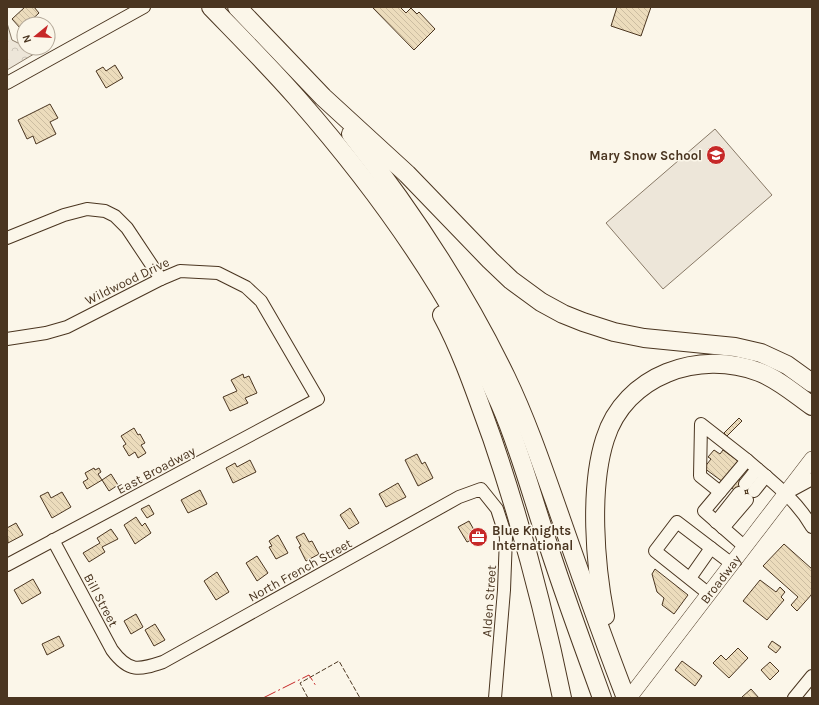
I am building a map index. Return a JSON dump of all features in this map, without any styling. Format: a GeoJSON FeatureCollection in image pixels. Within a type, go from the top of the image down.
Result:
{"type":"FeatureCollection","features":[{"type":"Feature","properties":{"kind":"highway"},"geometry":{"type":"LineString","coordinates":[[211,7],[295,96],[325,131],[388,211],[450,307],[480,362],[500,404],[524,469],[551,553],[602,698]]}},
{"type":"Feature","properties":{"kind":"highway"},"geometry":{"type":"LineString","coordinates":[[237,7],[322,97],[407,174],[501,271],[521,288],[552,308],[593,326],[624,334],[756,352],[787,365],[812,383]]}},
{"type":"Feature","properties":{"kind":"highway"},"geometry":{"type":"LineString","coordinates":[[322,97],[372,161],[432,247],[459,290],[506,377],[530,433],[625,693]]}},
{"type":"Feature","properties":{"kind":"highway"},"geometry":{"type":"LineString","coordinates":[[430,274],[435,302],[475,390],[509,487],[529,558],[562,698]]}},
{"type":"Feature","properties":{"kind":"highway"},"geometry":{"type":"LineString","coordinates":[[604,638],[606,620],[599,577],[596,542],[597,485],[605,438],[614,418],[626,401],[649,381],[674,370],[699,364],[723,363],[741,366],[760,372],[778,382],[812,406]]}},
{"type":"Feature","properties":{"kind":"main road","name":"Broadway"},"geometry":{"type":"LineString","coordinates":[[625,693],[709,594],[812,459]]}},
{"type":"Feature","properties":{"kind":"street"},"geometry":{"type":"LineString","coordinates":[[7,83],[144,7]]}},
{"type":"Feature","properties":{"kind":"street"},"geometry":{"type":"LineString","coordinates":[[7,238],[64,215],[87,209],[105,211],[115,216],[127,228],[161,279]]}},
{"type":"Feature","properties":{"kind":"street","name":"Wildwood Drive"},"geometry":{"type":"LineString","coordinates":[[7,340],[46,333],[67,327],[161,279],[180,271],[218,273],[246,286],[261,301],[318,399]]}},
{"type":"Feature","properties":{"kind":"street","name":"East Broadway"},"geometry":{"type":"LineString","coordinates":[[7,565],[318,399]]}},
{"type":"Feature","properties":{"kind":"street"},"geometry":{"type":"LineString","coordinates":[[720,492],[700,476],[701,424],[747,460],[786,494],[800,509],[812,527]]}},
{"type":"Feature","properties":{"kind":"street"},"geometry":{"type":"LineString","coordinates":[[745,547],[704,511],[747,460]]}},
{"type":"Feature","properties":{"kind":"street"},"geometry":{"type":"LineString","coordinates":[[719,525],[762,473]]}},
{"type":"Feature","properties":{"kind":"street"},"geometry":{"type":"LineString","coordinates":[[786,494],[812,479]]}},
{"type":"Feature","properties":{"kind":"street","name":"North French Street"},"geometry":{"type":"LineString","coordinates":[[131,667],[146,668],[163,662],[459,497],[481,489]]}},
{"type":"Feature","properties":{"kind":"street","name":"Alden Street"},"geometry":{"type":"LineString","coordinates":[[481,489],[497,509],[506,537],[504,590],[495,698]]}},
{"type":"Feature","properties":{"kind":"street"},"geometry":{"type":"LineString","coordinates":[[709,594],[656,551],[677,522],[732,564]]}},
{"type":"Feature","properties":{"kind":"street","name":"Bill Street"},"geometry":{"type":"LineString","coordinates":[[53,540],[112,650],[120,661],[131,667]]}},
{"type":"Feature","properties":{"kind":"street"},"geometry":{"type":"LineString","coordinates":[[690,578],[711,548]]}},
{"type":"Feature","properties":{"kind":"street"},"geometry":{"type":"LineString","coordinates":[[794,698],[812,676]]}},
{"type":"Feature","properties":{"kind":"green space"},"geometry":{"type":"Polygon","coordinates":[[[7,23],[12,40],[16,42],[16,56],[31,56],[7,70],[7,23]]]}},
{"type":"Feature","properties":{"kind":"green space"},"geometry":{"type":"Polygon","coordinates":[[[715,129],[772,195],[663,289],[606,223],[715,129]]]}},
{"type":"Feature","properties":{"kind":"building"},"geometry":{"type":"Polygon","coordinates":[[[25,7],[34,7],[39,13],[36,16],[16,16],[16,23],[12,19],[25,7]]]}},
{"type":"Feature","properties":{"kind":"building"},"geometry":{"type":"Polygon","coordinates":[[[372,7],[400,7],[406,13],[411,8],[417,14],[419,12],[435,29],[414,50],[372,7]]]}},
{"type":"Feature","properties":{"kind":"building"},"geometry":{"type":"Polygon","coordinates":[[[617,7],[651,7],[641,36],[611,26],[617,7]]]}},
{"type":"Feature","properties":{"kind":"building"},"geometry":{"type":"Polygon","coordinates":[[[115,65],[123,78],[106,88],[96,71],[103,67],[106,71],[115,65]]]}},
{"type":"Feature","properties":{"kind":"building"},"geometry":{"type":"Polygon","coordinates":[[[50,104],[58,118],[50,122],[56,134],[36,144],[33,136],[27,139],[18,120],[50,104]]]}},
{"type":"Feature","properties":{"kind":"building"},"geometry":{"type":"Polygon","coordinates":[[[243,374],[244,378],[249,376],[257,393],[245,398],[248,403],[230,411],[223,397],[237,391],[231,380],[243,374]]]}},
{"type":"Feature","properties":{"kind":"building"},"geometry":{"type":"Polygon","coordinates":[[[739,418],[742,421],[727,436],[724,433],[739,418]]]}},
{"type":"Feature","properties":{"kind":"building"},"geometry":{"type":"Polygon","coordinates":[[[134,428],[138,435],[140,434],[145,443],[141,445],[146,453],[138,458],[135,452],[129,456],[123,446],[126,444],[121,436],[134,428]]]}},
{"type":"Feature","properties":{"kind":"building"},"geometry":{"type":"Polygon","coordinates":[[[714,450],[720,454],[723,450],[738,461],[723,482],[704,468],[711,459],[708,457],[714,450]]]}},
{"type":"Feature","properties":{"kind":"building"},"geometry":{"type":"Polygon","coordinates":[[[417,454],[422,464],[425,462],[433,478],[418,486],[405,460],[417,454]]]}},
{"type":"Feature","properties":{"kind":"building"},"geometry":{"type":"Polygon","coordinates":[[[250,460],[256,472],[233,483],[226,468],[235,463],[237,467],[250,460]]]}},
{"type":"Feature","properties":{"kind":"building"},"geometry":{"type":"Polygon","coordinates":[[[94,468],[95,470],[99,468],[101,472],[98,474],[102,480],[87,489],[83,482],[88,479],[85,473],[94,468]]]}},
{"type":"Feature","properties":{"kind":"building"},"geometry":{"type":"Polygon","coordinates":[[[111,474],[118,485],[109,491],[102,480],[111,474]]]}},
{"type":"Feature","properties":{"kind":"building"},"geometry":{"type":"Polygon","coordinates":[[[736,477],[757,493],[750,502],[729,486],[736,477]]]}},
{"type":"Feature","properties":{"kind":"building"},"geometry":{"type":"Polygon","coordinates":[[[398,483],[406,497],[386,507],[379,494],[398,483]]]}},
{"type":"Feature","properties":{"kind":"building"},"geometry":{"type":"Polygon","coordinates":[[[200,490],[207,504],[188,513],[181,500],[200,490]]]}},
{"type":"Feature","properties":{"kind":"building"},"geometry":{"type":"Polygon","coordinates":[[[48,492],[51,498],[62,492],[71,507],[52,518],[40,496],[48,492]]]}},
{"type":"Feature","properties":{"kind":"building"},"geometry":{"type":"Polygon","coordinates":[[[149,505],[154,514],[147,518],[141,509],[149,505]]]}},
{"type":"Feature","properties":{"kind":"building"},"geometry":{"type":"Polygon","coordinates":[[[350,508],[359,523],[349,529],[340,515],[350,508]]]}},
{"type":"Feature","properties":{"kind":"building"},"geometry":{"type":"Polygon","coordinates":[[[136,517],[142,526],[145,523],[151,533],[135,544],[124,525],[136,517]]]}},
{"type":"Feature","properties":{"kind":"building"},"geometry":{"type":"Polygon","coordinates":[[[469,521],[478,537],[467,542],[458,527],[469,521]]]}},
{"type":"Feature","properties":{"kind":"building"},"geometry":{"type":"Polygon","coordinates":[[[16,523],[23,535],[8,543],[7,528],[16,523]]]}},
{"type":"Feature","properties":{"kind":"building"},"geometry":{"type":"Polygon","coordinates":[[[111,529],[118,539],[102,547],[105,552],[89,562],[83,553],[100,543],[97,538],[111,529]]]}},
{"type":"Feature","properties":{"kind":"building"},"geometry":{"type":"Polygon","coordinates":[[[304,533],[309,542],[312,541],[319,554],[306,561],[296,537],[304,533]]]}},
{"type":"Feature","properties":{"kind":"building"},"geometry":{"type":"Polygon","coordinates":[[[278,535],[288,553],[276,559],[269,547],[272,546],[269,541],[278,535]]]}},
{"type":"Feature","properties":{"kind":"building"},"geometry":{"type":"Polygon","coordinates":[[[784,544],[812,569],[812,594],[797,611],[791,605],[798,597],[763,566],[784,544]]]}},
{"type":"Feature","properties":{"kind":"building"},"geometry":{"type":"Polygon","coordinates":[[[257,556],[268,573],[257,581],[246,563],[257,556]]]}},
{"type":"Feature","properties":{"kind":"building"},"geometry":{"type":"Polygon","coordinates":[[[655,569],[688,595],[674,614],[662,605],[664,598],[657,592],[652,574],[655,569]]]}},
{"type":"Feature","properties":{"kind":"building"},"geometry":{"type":"Polygon","coordinates":[[[217,572],[229,592],[216,600],[204,581],[217,572]]]}},
{"type":"Feature","properties":{"kind":"building"},"geometry":{"type":"Polygon","coordinates":[[[33,579],[41,593],[22,604],[14,590],[33,579]]]}},
{"type":"Feature","properties":{"kind":"building"},"geometry":{"type":"Polygon","coordinates":[[[760,580],[776,592],[780,587],[785,592],[781,597],[784,600],[767,620],[743,601],[760,580]]]}},
{"type":"Feature","properties":{"kind":"building"},"geometry":{"type":"Polygon","coordinates":[[[136,614],[143,627],[131,634],[124,621],[136,614]]]}},
{"type":"Feature","properties":{"kind":"building"},"geometry":{"type":"Polygon","coordinates":[[[155,624],[165,640],[154,646],[145,630],[155,624]]]}},
{"type":"Feature","properties":{"kind":"building"},"geometry":{"type":"Polygon","coordinates":[[[59,636],[64,646],[47,655],[42,644],[59,636]]]}},
{"type":"Feature","properties":{"kind":"building"},"geometry":{"type":"Polygon","coordinates":[[[772,641],[781,647],[776,653],[768,647],[772,641]]]}},
{"type":"Feature","properties":{"kind":"building"},"geometry":{"type":"Polygon","coordinates":[[[738,648],[748,658],[729,678],[713,663],[721,655],[726,660],[738,648]]]}},
{"type":"Feature","properties":{"kind":"building"},"geometry":{"type":"Polygon","coordinates":[[[682,661],[702,676],[695,686],[675,670],[682,661]]]}},
{"type":"Feature","properties":{"kind":"building"},"geometry":{"type":"Polygon","coordinates":[[[770,662],[779,671],[770,680],[761,670],[770,662]]]}},
{"type":"Feature","properties":{"kind":"building"},"geometry":{"type":"Polygon","coordinates":[[[751,689],[759,698],[742,698],[742,697],[751,689]]]}},
{"type":"Feature","properties":{"kind":"fence"},"geometry":{"type":"LineString","coordinates":[[308,698],[300,683],[339,661],[360,698]]}},
{"type":"Feature","properties":{"kind":"power"},"geometry":{"type":"LineString","coordinates":[[263,698],[309,675],[316,686]]}},
{"type":"Feature","properties":{"kind":"place","name":"Mary Snow School"},"geometry":{"type":"Point","coordinates":[716,155]}},
{"type":"Feature","properties":{"kind":"place","name":"Blue Knights International"},"geometry":{"type":"Point","coordinates":[478,537]}}]}
